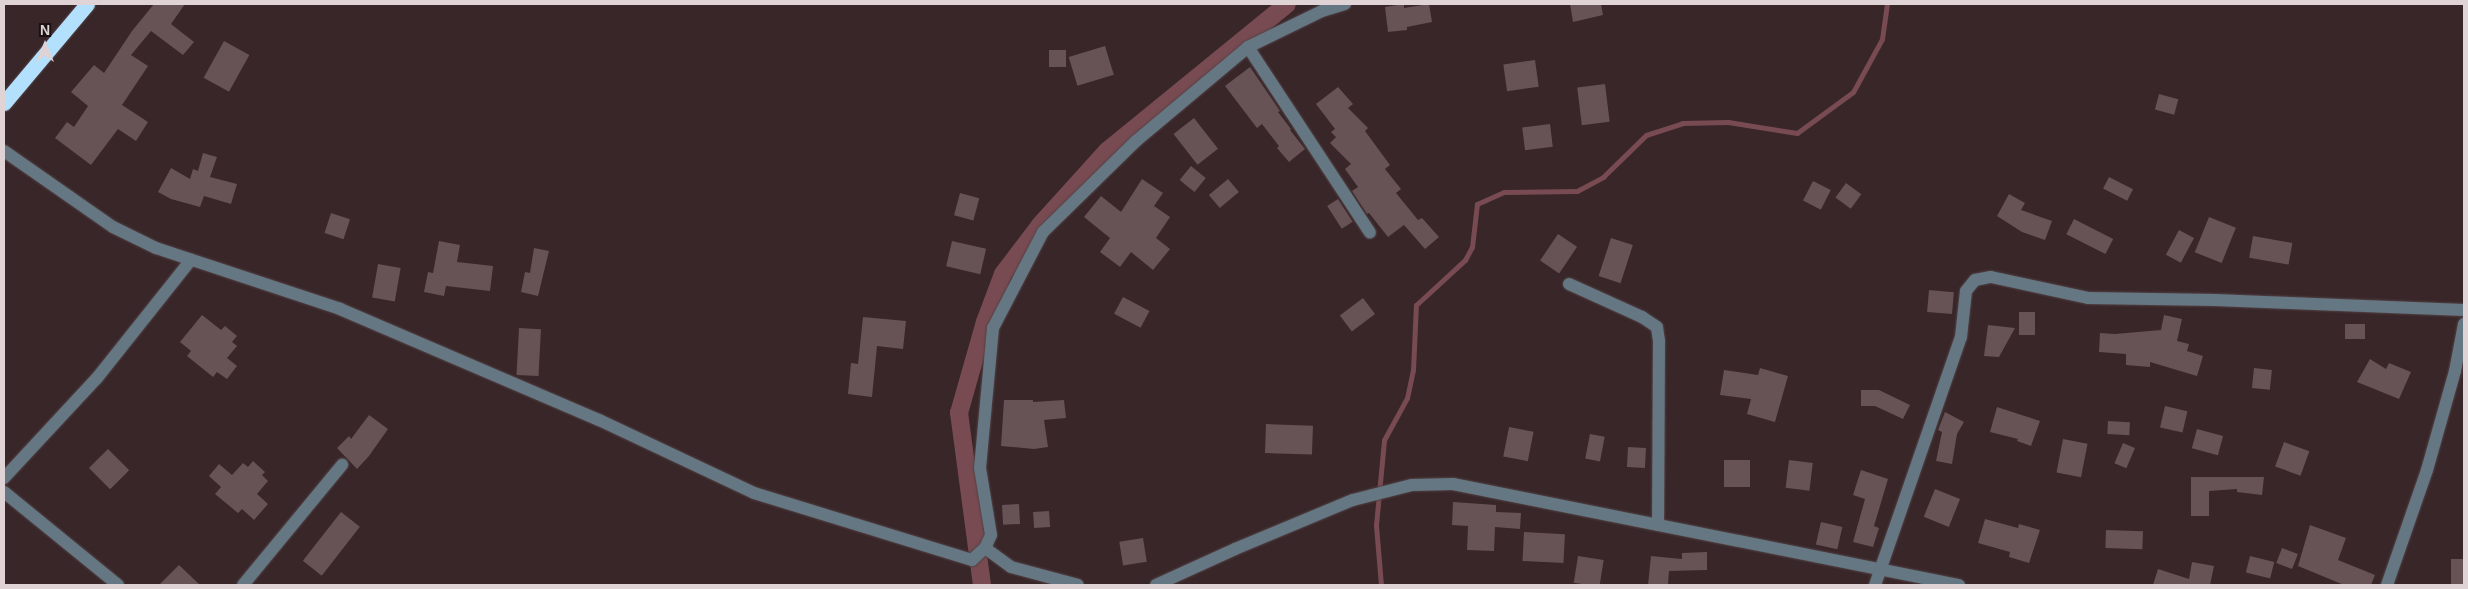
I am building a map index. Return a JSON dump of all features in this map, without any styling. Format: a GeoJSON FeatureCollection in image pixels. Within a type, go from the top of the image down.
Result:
{"type":"FeatureCollection","features":[{"type":"Feature","properties":{"kind":"highway"},"geometry":{"type":"LineString","coordinates":[[4,103],[87,4]]}},
{"type":"Feature","properties":{"kind":"street"},"geometry":{"type":"LineString","coordinates":[[4,151],[113,227],[156,248],[340,309],[599,420],[754,493],[972,560],[985,548],[991,535],[980,468],[993,328],[1043,232],[1136,140],[1248,47],[1322,11],[1345,4]]}},
{"type":"Feature","properties":{"kind":"street"},"geometry":{"type":"LineString","coordinates":[[1248,47],[1370,232]]}},
{"type":"Feature","properties":{"kind":"street"},"geometry":{"type":"LineString","coordinates":[[4,478],[97,378],[192,260]]}},
{"type":"Feature","properties":{"kind":"street"},"geometry":{"type":"LineString","coordinates":[[1875,585],[1961,337],[1966,291],[1975,280],[1991,277],[2088,298],[2214,300],[2464,310]]}},
{"type":"Feature","properties":{"kind":"street"},"geometry":{"type":"LineString","coordinates":[[1569,284],[1642,317],[1657,328],[1659,341],[1658,525]]}},
{"type":"Feature","properties":{"kind":"street"},"geometry":{"type":"LineString","coordinates":[[2387,585],[2427,470],[2455,371],[2464,324]]}},
{"type":"Feature","properties":{"kind":"street"},"geometry":{"type":"LineString","coordinates":[[243,585],[342,465]]}},
{"type":"Feature","properties":{"kind":"street"},"geometry":{"type":"LineString","coordinates":[[1156,585],[1235,549],[1353,500],[1412,485],[1453,484],[1959,585]]}},
{"type":"Feature","properties":{"kind":"street"},"geometry":{"type":"LineString","coordinates":[[4,492],[118,585]]}},
{"type":"Feature","properties":{"kind":"street"},"geometry":{"type":"LineString","coordinates":[[985,548],[1011,567],[1078,585]]}},
{"type":"Feature","properties":{"kind":"building"},"geometry":{"type":"Polygon","coordinates":[[[154,4],[185,4],[171,24],[194,42],[183,55],[151,31],[131,55],[148,66],[122,105],[148,122],[136,141],[118,129],[91,165],[55,138],[67,122],[74,127],[88,106],[71,92],[94,65],[104,73],[132,31],[154,4]]]}},
{"type":"Feature","properties":{"kind":"building"},"geometry":{"type":"Polygon","coordinates":[[[1404,4],[1404,8],[1429,4],[1432,22],[1407,27],[1407,30],[1388,32],[1385,7],[1404,4]]]}},
{"type":"Feature","properties":{"kind":"building"},"geometry":{"type":"Polygon","coordinates":[[[1570,4],[1601,4],[1603,15],[1573,22],[1570,4]]]}},
{"type":"Feature","properties":{"kind":"building"},"geometry":{"type":"Polygon","coordinates":[[[224,41],[249,55],[229,92],[204,78],[224,41]]]}},
{"type":"Feature","properties":{"kind":"building"},"geometry":{"type":"Polygon","coordinates":[[[1105,46],[1114,75],[1077,86],[1069,57],[1105,46]]]}},
{"type":"Feature","properties":{"kind":"building"},"geometry":{"type":"Polygon","coordinates":[[[1049,50],[1066,50],[1066,67],[1049,67],[1049,50]]]}},
{"type":"Feature","properties":{"kind":"building"},"geometry":{"type":"Polygon","coordinates":[[[1535,60],[1539,87],[1507,91],[1503,64],[1535,60]]]}},
{"type":"Feature","properties":{"kind":"building"},"geometry":{"type":"Polygon","coordinates":[[[1250,67],[1280,111],[1278,112],[1290,130],[1305,149],[1289,162],[1277,148],[1279,146],[1262,124],[1257,128],[1225,86],[1250,67]]]}},
{"type":"Feature","properties":{"kind":"building"},"geometry":{"type":"Polygon","coordinates":[[[1605,84],[1610,122],[1582,125],[1577,87],[1605,84]]]}},
{"type":"Feature","properties":{"kind":"building"},"geometry":{"type":"Polygon","coordinates":[[[1338,87],[1353,104],[1348,108],[1368,128],[1365,131],[1390,165],[1385,169],[1401,189],[1396,193],[1418,220],[1422,218],[1439,237],[1425,249],[1404,225],[1388,237],[1369,213],[1367,214],[1352,191],[1358,187],[1345,169],[1351,164],[1330,143],[1336,137],[1331,132],[1335,129],[1316,104],[1338,87]]]}},
{"type":"Feature","properties":{"kind":"building"},"geometry":{"type":"Polygon","coordinates":[[[2159,94],[2178,99],[2174,115],[2155,109],[2159,94]]]}},
{"type":"Feature","properties":{"kind":"building"},"geometry":{"type":"Polygon","coordinates":[[[1194,118],[1218,149],[1198,165],[1174,134],[1194,118]]]}},
{"type":"Feature","properties":{"kind":"building"},"geometry":{"type":"Polygon","coordinates":[[[1550,124],[1553,147],[1525,150],[1522,127],[1550,124]]]}},
{"type":"Feature","properties":{"kind":"building"},"geometry":{"type":"Polygon","coordinates":[[[203,153],[217,157],[210,177],[237,184],[231,204],[204,196],[200,207],[171,199],[158,192],[171,168],[190,179],[193,169],[198,171],[203,153]]]}},
{"type":"Feature","properties":{"kind":"building"},"geometry":{"type":"Polygon","coordinates":[[[1191,166],[1206,178],[1194,192],[1180,180],[1191,166]]]}},
{"type":"Feature","properties":{"kind":"building"},"geometry":{"type":"Polygon","coordinates":[[[2109,177],[2133,189],[2127,201],[2103,189],[2109,177]]]}},
{"type":"Feature","properties":{"kind":"building"},"geometry":{"type":"Polygon","coordinates":[[[1142,179],[1163,193],[1154,206],[1170,217],[1156,238],[1170,249],[1153,270],[1131,252],[1120,267],[1100,252],[1110,238],[1084,217],[1101,196],[1121,212],[1142,179]]]}},
{"type":"Feature","properties":{"kind":"building"},"geometry":{"type":"Polygon","coordinates":[[[1228,179],[1239,192],[1220,208],[1209,195],[1228,179]]]}},
{"type":"Feature","properties":{"kind":"building"},"geometry":{"type":"Polygon","coordinates":[[[1813,181],[1831,190],[1821,210],[1803,201],[1813,181]]]}},
{"type":"Feature","properties":{"kind":"building"},"geometry":{"type":"Polygon","coordinates":[[[1846,183],[1861,194],[1851,209],[1835,198],[1846,183]]]}},
{"type":"Feature","properties":{"kind":"building"},"geometry":{"type":"Polygon","coordinates":[[[960,193],[979,198],[973,220],[954,215],[960,193]]]}},
{"type":"Feature","properties":{"kind":"building"},"geometry":{"type":"Polygon","coordinates":[[[2009,194],[2025,203],[2021,210],[2052,221],[2045,240],[2022,232],[1997,216],[2009,194]]]}},
{"type":"Feature","properties":{"kind":"building"},"geometry":{"type":"Polygon","coordinates":[[[1338,199],[1353,222],[1342,229],[1327,206],[1338,199]]]}},
{"type":"Feature","properties":{"kind":"building"},"geometry":{"type":"Polygon","coordinates":[[[331,213],[350,219],[344,239],[325,233],[331,213]]]}},
{"type":"Feature","properties":{"kind":"building"},"geometry":{"type":"Polygon","coordinates":[[[2209,217],[2236,228],[2222,263],[2195,252],[2209,217]]]}},
{"type":"Feature","properties":{"kind":"building"},"geometry":{"type":"Polygon","coordinates":[[[2074,219],[2113,239],[2105,254],[2066,234],[2074,219]]]}},
{"type":"Feature","properties":{"kind":"building"},"geometry":{"type":"Polygon","coordinates":[[[2179,230],[2194,238],[2181,263],[2166,255],[2179,230]]]}},
{"type":"Feature","properties":{"kind":"building"},"geometry":{"type":"Polygon","coordinates":[[[1558,234],[1577,247],[1559,273],[1540,261],[1558,234]]]}},
{"type":"Feature","properties":{"kind":"building"},"geometry":{"type":"Polygon","coordinates":[[[2253,236],[2292,243],[2289,265],[2249,258],[2253,236]]]}},
{"type":"Feature","properties":{"kind":"building"},"geometry":{"type":"Polygon","coordinates":[[[1611,238],[1633,245],[1621,283],[1599,276],[1611,238]]]}},
{"type":"Feature","properties":{"kind":"building"},"geometry":{"type":"Polygon","coordinates":[[[439,241],[460,245],[457,262],[493,266],[490,291],[446,286],[444,296],[424,292],[428,272],[433,273],[439,241]]]}},
{"type":"Feature","properties":{"kind":"building"},"geometry":{"type":"Polygon","coordinates":[[[952,241],[986,249],[980,274],[946,266],[952,241]]]}},
{"type":"Feature","properties":{"kind":"building"},"geometry":{"type":"Polygon","coordinates":[[[534,248],[549,251],[538,296],[521,292],[525,272],[530,273],[534,248]]]}},
{"type":"Feature","properties":{"kind":"building"},"geometry":{"type":"Polygon","coordinates":[[[378,264],[401,268],[395,301],[372,297],[378,264]]]}},
{"type":"Feature","properties":{"kind":"building"},"geometry":{"type":"Polygon","coordinates":[[[1929,290],[1954,292],[1952,314],[1927,312],[1929,290]]]}},
{"type":"Feature","properties":{"kind":"building"},"geometry":{"type":"Polygon","coordinates":[[[1123,297],[1149,311],[1141,328],[1114,314],[1123,297]]]}},
{"type":"Feature","properties":{"kind":"building"},"geometry":{"type":"Polygon","coordinates":[[[1363,298],[1375,314],[1352,331],[1340,315],[1363,298]]]}},
{"type":"Feature","properties":{"kind":"building"},"geometry":{"type":"Polygon","coordinates":[[[2019,312],[2035,312],[2035,335],[2019,335],[2019,312]]]}},
{"type":"Feature","properties":{"kind":"building"},"geometry":{"type":"Polygon","coordinates":[[[202,315],[221,330],[225,326],[237,336],[232,342],[237,346],[227,358],[237,366],[227,379],[217,372],[213,377],[187,356],[191,351],[180,342],[202,315]]]}},
{"type":"Feature","properties":{"kind":"building"},"geometry":{"type":"Polygon","coordinates":[[[2164,315],[2182,319],[2177,341],[2189,344],[2187,351],[2203,356],[2197,376],[2150,362],[2150,367],[2126,365],[2126,354],[2099,352],[2100,333],[2115,334],[2161,330],[2164,315]]]}},
{"type":"Feature","properties":{"kind":"building"},"geometry":{"type":"Polygon","coordinates":[[[863,317],[906,321],[903,349],[877,346],[872,397],[848,394],[851,363],[858,364],[863,317]]]}},
{"type":"Feature","properties":{"kind":"building"},"geometry":{"type":"Polygon","coordinates":[[[2345,324],[2365,324],[2365,339],[2345,339],[2345,324]]]}},
{"type":"Feature","properties":{"kind":"building"},"geometry":{"type":"Polygon","coordinates":[[[1988,325],[2015,328],[1999,357],[1984,356],[1988,325]]]}},
{"type":"Feature","properties":{"kind":"building"},"geometry":{"type":"Polygon","coordinates":[[[519,328],[541,329],[539,376],[517,375],[519,328]]]}},
{"type":"Feature","properties":{"kind":"building"},"geometry":{"type":"Polygon","coordinates":[[[2370,359],[2386,369],[2389,363],[2411,372],[2399,399],[2357,382],[2370,359]]]}},
{"type":"Feature","properties":{"kind":"building"},"geometry":{"type":"Polygon","coordinates":[[[1760,368],[1788,376],[1775,422],[1747,414],[1751,399],[1720,395],[1724,370],[1758,375],[1760,368]]]}},
{"type":"Feature","properties":{"kind":"building"},"geometry":{"type":"Polygon","coordinates":[[[2254,368],[2272,370],[2270,390],[2252,388],[2254,368]]]}},
{"type":"Feature","properties":{"kind":"building"},"geometry":{"type":"Polygon","coordinates":[[[1861,390],[1879,390],[1910,405],[1903,419],[1875,406],[1861,406],[1861,390]]]}},
{"type":"Feature","properties":{"kind":"building"},"geometry":{"type":"Polygon","coordinates":[[[1004,400],[1033,400],[1033,402],[1064,400],[1066,418],[1044,420],[1048,447],[1034,449],[1001,446],[1004,400]]]}},
{"type":"Feature","properties":{"kind":"building"},"geometry":{"type":"Polygon","coordinates":[[[2165,406],[2187,411],[2182,433],[2160,427],[2165,406]]]}},
{"type":"Feature","properties":{"kind":"building"},"geometry":{"type":"Polygon","coordinates":[[[1997,407],[2040,421],[2031,446],[2017,441],[2018,439],[1990,432],[1997,407]]]}},
{"type":"Feature","properties":{"kind":"building"},"geometry":{"type":"Polygon","coordinates":[[[1945,412],[1964,422],[1957,434],[1952,464],[1936,461],[1942,432],[1938,430],[1945,412]]]}},
{"type":"Feature","properties":{"kind":"building"},"geometry":{"type":"Polygon","coordinates":[[[369,415],[388,429],[369,456],[357,469],[337,448],[349,436],[351,439],[369,415]]]}},
{"type":"Feature","properties":{"kind":"building"},"geometry":{"type":"Polygon","coordinates":[[[2108,421],[2130,422],[2129,435],[2107,434],[2108,421]]]}},
{"type":"Feature","properties":{"kind":"building"},"geometry":{"type":"Polygon","coordinates":[[[1266,424],[1313,426],[1312,455],[1265,453],[1266,424]]]}},
{"type":"Feature","properties":{"kind":"building"},"geometry":{"type":"Polygon","coordinates":[[[1509,427],[1534,432],[1528,461],[1503,456],[1509,427]]]}},
{"type":"Feature","properties":{"kind":"building"},"geometry":{"type":"Polygon","coordinates":[[[2197,429],[2223,436],[2218,455],[2192,448],[2197,429]]]}},
{"type":"Feature","properties":{"kind":"building"},"geometry":{"type":"Polygon","coordinates":[[[1590,434],[1605,437],[1600,461],[1585,459],[1590,434]]]}},
{"type":"Feature","properties":{"kind":"building"},"geometry":{"type":"Polygon","coordinates":[[[2063,439],[2088,444],[2081,477],[2057,472],[2063,439]]]}},
{"type":"Feature","properties":{"kind":"building"},"geometry":{"type":"Polygon","coordinates":[[[2284,442],[2309,451],[2300,476],[2275,466],[2284,442]]]}},
{"type":"Feature","properties":{"kind":"building"},"geometry":{"type":"Polygon","coordinates":[[[2123,443],[2135,448],[2126,468],[2114,463],[2123,443]]]}},
{"type":"Feature","properties":{"kind":"building"},"geometry":{"type":"Polygon","coordinates":[[[1628,447],[1646,448],[1645,468],[1627,467],[1628,447]]]}},
{"type":"Feature","properties":{"kind":"building"},"geometry":{"type":"Polygon","coordinates":[[[108,449],[129,470],[110,489],[89,468],[108,449]]]}},
{"type":"Feature","properties":{"kind":"building"},"geometry":{"type":"Polygon","coordinates":[[[1724,460],[1750,460],[1750,487],[1724,487],[1724,460]]]}},
{"type":"Feature","properties":{"kind":"building"},"geometry":{"type":"Polygon","coordinates":[[[1789,460],[1813,463],[1809,491],[1786,488],[1789,460]]]}},
{"type":"Feature","properties":{"kind":"building"},"geometry":{"type":"Polygon","coordinates":[[[253,461],[265,472],[262,475],[268,481],[257,494],[268,504],[254,520],[242,509],[238,513],[215,494],[221,487],[209,476],[219,464],[232,475],[243,463],[248,467],[253,461]]]}},
{"type":"Feature","properties":{"kind":"building"},"geometry":{"type":"Polygon","coordinates":[[[1861,470],[1888,479],[1874,526],[1879,528],[1873,547],[1853,542],[1865,499],[1853,495],[1861,470]]]}},
{"type":"Feature","properties":{"kind":"building"},"geometry":{"type":"Polygon","coordinates":[[[2191,477],[2264,477],[2262,495],[2237,492],[2237,489],[2209,491],[2209,516],[2191,516],[2191,477]]]}},
{"type":"Feature","properties":{"kind":"building"},"geometry":{"type":"Polygon","coordinates":[[[1935,489],[1960,499],[1949,527],[1924,517],[1935,489]]]}},
{"type":"Feature","properties":{"kind":"building"},"geometry":{"type":"Polygon","coordinates":[[[1453,502],[1496,505],[1496,512],[1521,513],[1520,529],[1495,527],[1494,551],[1467,550],[1468,526],[1452,525],[1453,502]]]}},
{"type":"Feature","properties":{"kind":"building"},"geometry":{"type":"Polygon","coordinates":[[[1019,504],[1020,524],[1003,525],[1002,505],[1019,504]]]}},
{"type":"Feature","properties":{"kind":"building"},"geometry":{"type":"Polygon","coordinates":[[[1049,511],[1050,527],[1034,528],[1033,512],[1049,511]]]}},
{"type":"Feature","properties":{"kind":"building"},"geometry":{"type":"Polygon","coordinates":[[[341,512],[360,527],[322,576],[303,561],[341,512]]]}},
{"type":"Feature","properties":{"kind":"building"},"geometry":{"type":"Polygon","coordinates":[[[1985,519],[2018,528],[2019,524],[2040,530],[2029,563],[2009,557],[2010,552],[1978,543],[1985,519]]]}},
{"type":"Feature","properties":{"kind":"building"},"geometry":{"type":"Polygon","coordinates":[[[1821,522],[1842,527],[1837,549],[1816,544],[1821,522]]]}},
{"type":"Feature","properties":{"kind":"building"},"geometry":{"type":"Polygon","coordinates":[[[2310,525],[2346,538],[2338,560],[2375,575],[2371,585],[2344,585],[2298,566],[2310,525]]]}},
{"type":"Feature","properties":{"kind":"building"},"geometry":{"type":"Polygon","coordinates":[[[2106,530],[2143,531],[2142,549],[2105,548],[2106,530]]]}},
{"type":"Feature","properties":{"kind":"building"},"geometry":{"type":"Polygon","coordinates":[[[1524,532],[1565,534],[1563,563],[1522,561],[1524,532]]]}},
{"type":"Feature","properties":{"kind":"building"},"geometry":{"type":"Polygon","coordinates":[[[1143,538],[1147,562],[1123,565],[1119,542],[1143,538]]]}},
{"type":"Feature","properties":{"kind":"building"},"geometry":{"type":"Polygon","coordinates":[[[2282,548],[2298,554],[2292,569],[2276,563],[2282,548]]]}},
{"type":"Feature","properties":{"kind":"building"},"geometry":{"type":"Polygon","coordinates":[[[1707,552],[1707,570],[1669,571],[1668,585],[1648,585],[1651,556],[1682,559],[1682,553],[1707,552]]]}},
{"type":"Feature","properties":{"kind":"building"},"geometry":{"type":"Polygon","coordinates":[[[1578,556],[1604,560],[1600,585],[1574,583],[1578,556]]]}},
{"type":"Feature","properties":{"kind":"building"},"geometry":{"type":"Polygon","coordinates":[[[2250,556],[2274,562],[2270,579],[2246,572],[2250,556]]]}},
{"type":"Feature","properties":{"kind":"building"},"geometry":{"type":"Polygon","coordinates":[[[2451,559],[2464,559],[2464,585],[2451,585],[2451,559]]]}},
{"type":"Feature","properties":{"kind":"building"},"geometry":{"type":"Polygon","coordinates":[[[2192,562],[2214,566],[2210,585],[2153,585],[2158,569],[2189,579],[2192,562]]]}},
{"type":"Feature","properties":{"kind":"building"},"geometry":{"type":"Polygon","coordinates":[[[179,565],[200,585],[159,585],[179,565]]]}},
{"type":"Feature","properties":{"kind":"waterway"},"geometry":{"type":"LineString","coordinates":[[982,585],[959,413],[985,322],[1003,274],[1040,225],[1107,151],[1287,4]]}},
{"type":"Feature","properties":{"kind":"waterway"},"geometry":{"type":"LineString","coordinates":[[1381,585],[1376,525],[1384,440],[1407,398],[1413,370],[1416,305],[1465,260],[1472,247],[1477,204],[1504,192],[1577,191],[1603,177],[1646,135],[1682,123],[1728,122],[1797,133],[1853,92],[1882,39],[1887,4]]}}]}
